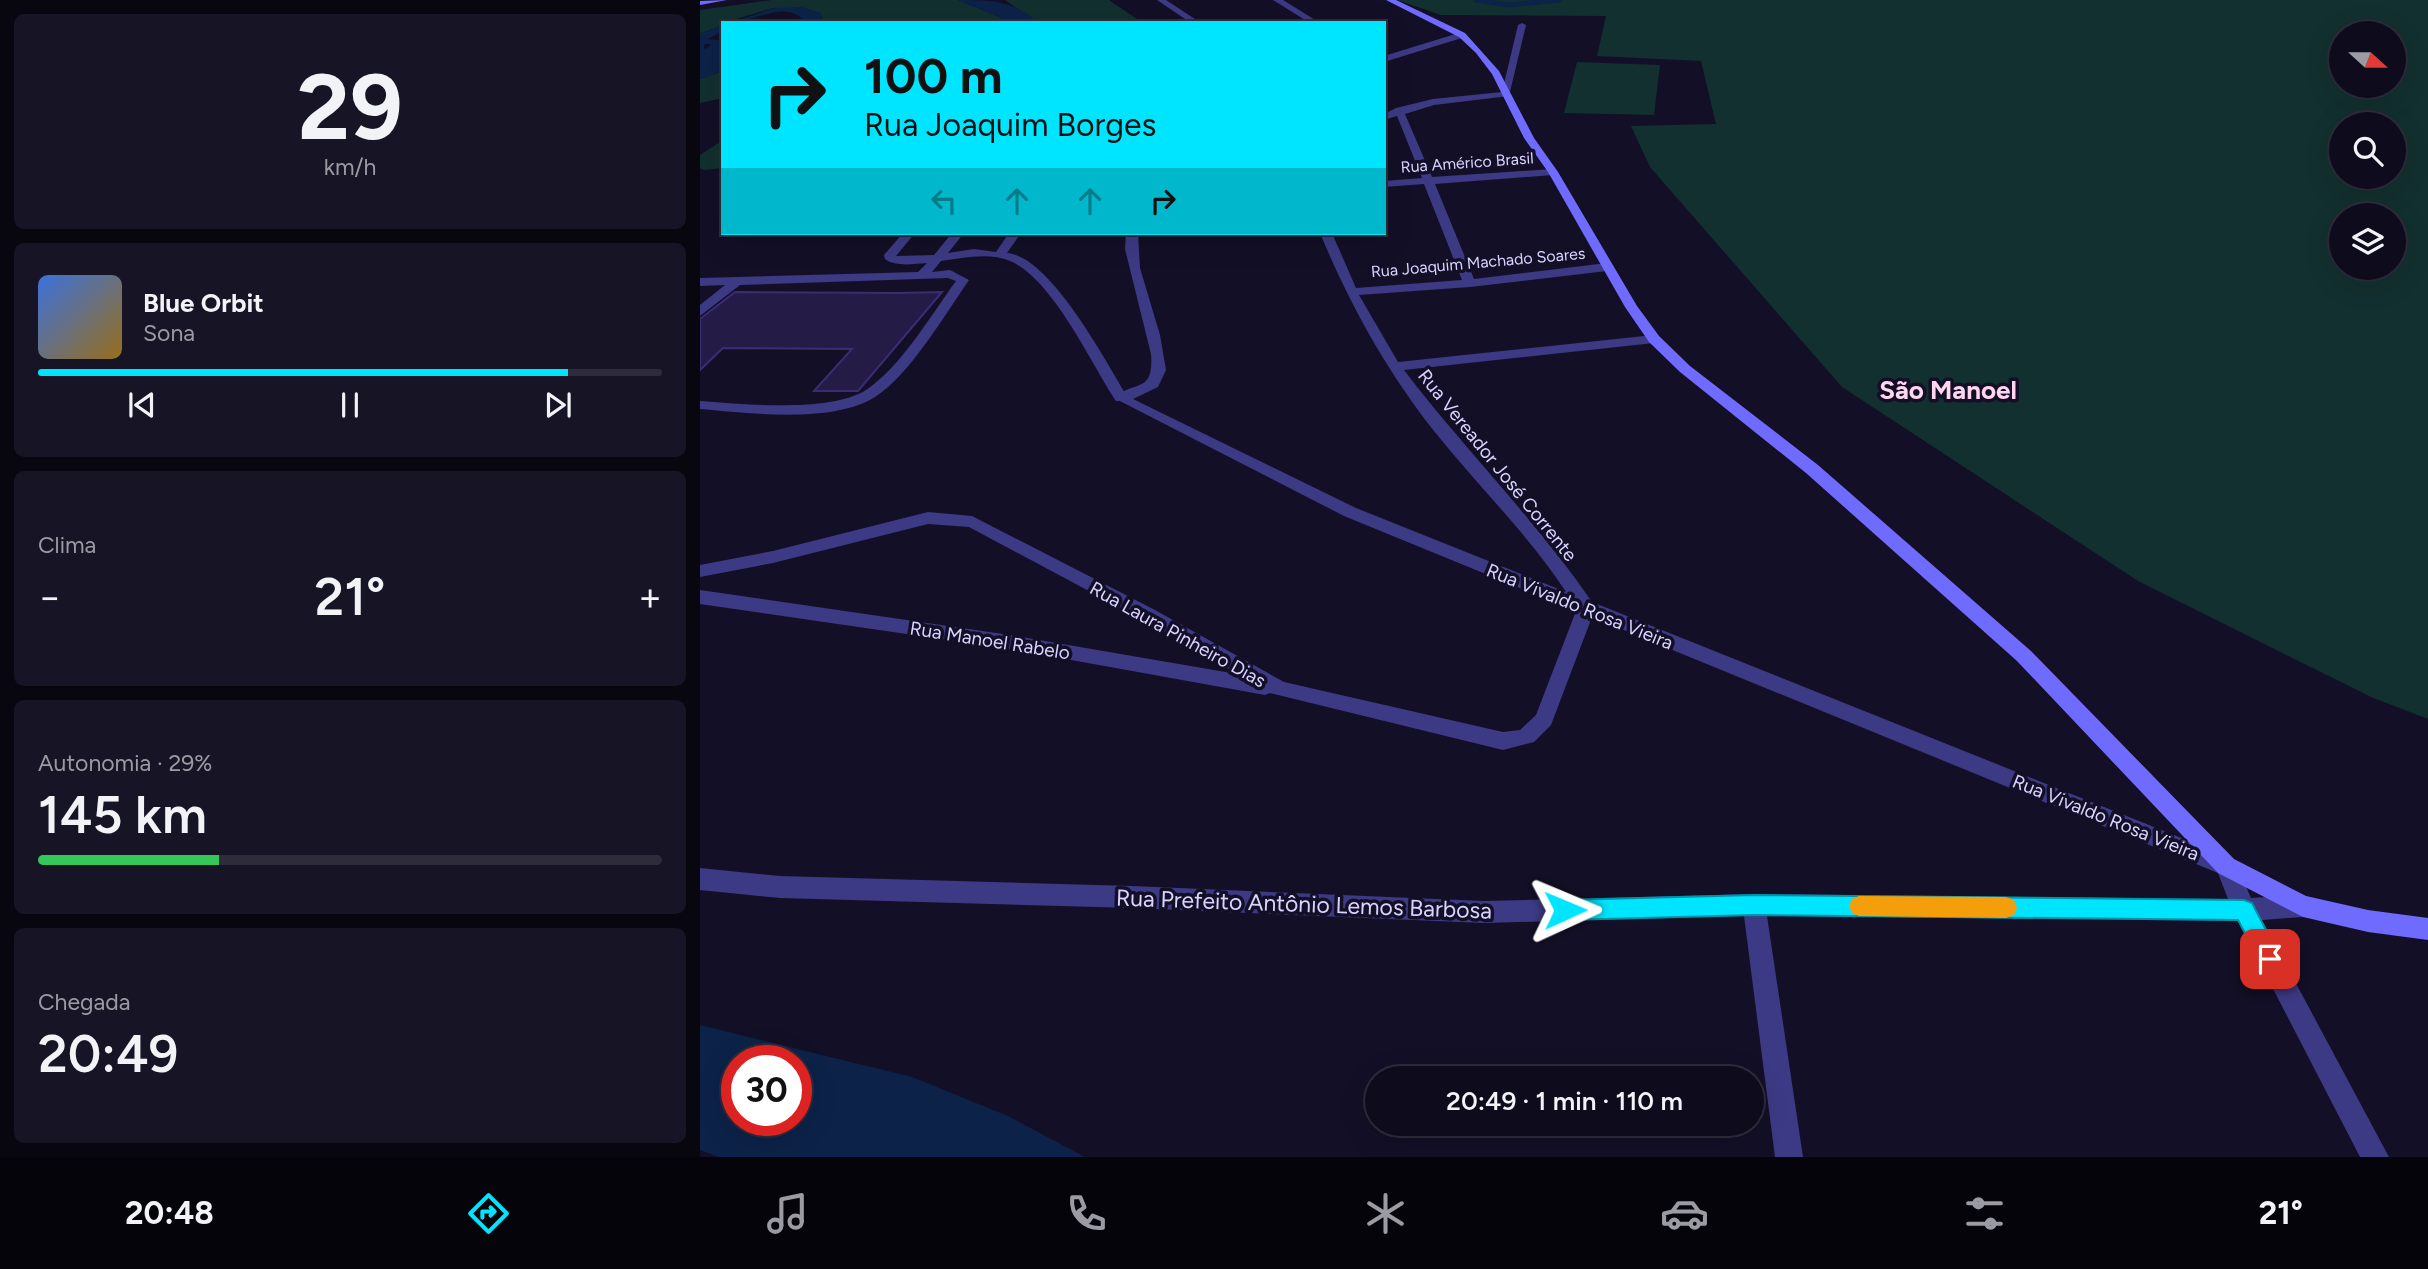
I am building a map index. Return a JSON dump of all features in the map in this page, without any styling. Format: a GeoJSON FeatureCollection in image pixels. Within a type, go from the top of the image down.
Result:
{"type":"FeatureCollection","features":[{"type":"Feature","properties":{"kind":"main road"},"geometry":{"type":"LineString","coordinates":[[700,3],[723,0]]}},
{"type":"Feature","properties":{"kind":"main road"},"geometry":{"type":"LineString","coordinates":[[1390,0],[1462,35],[1479,51],[1607,267],[1654,338],[1685,369],[1812,469],[2024,656],[2226,866],[2303,906],[2368,921],[2428,929]]}},
{"type":"Feature","properties":{"kind":"street"},"geometry":{"type":"LineString","coordinates":[[1161,0],[1194,21]]}},
{"type":"Feature","properties":{"kind":"street"},"geometry":{"type":"LineString","coordinates":[[1277,0],[1313,21]]}},
{"type":"Feature","properties":{"kind":"street"},"geometry":{"type":"LineString","coordinates":[[1386,116],[1433,102],[1506,94],[1522,25]]}},
{"type":"Feature","properties":{"kind":"street"},"geometry":{"type":"LineString","coordinates":[[1386,58],[1462,35]]}},
{"type":"Feature","properties":{"kind":"street"},"geometry":{"type":"LineString","coordinates":[[1399,110],[1470,283]]}},
{"type":"Feature","properties":{"kind":"street","name":"Rua Américo Brasil"},"geometry":{"type":"LineString","coordinates":[[1386,184],[1553,172]]}},
{"type":"Feature","properties":{"kind":"street"},"geometry":{"type":"LineString","coordinates":[[907,235],[896,246],[890,255],[891,259],[898,261],[974,253],[1000,254],[1013,257],[1043,278],[1121,398],[1150,387],[1158,379],[1161,368],[1132,266],[1129,243],[1131,235]]}},
{"type":"Feature","properties":{"kind":"street"},"geometry":{"type":"LineString","coordinates":[[922,276],[956,235]]}},
{"type":"Feature","properties":{"kind":"street"},"geometry":{"type":"LineString","coordinates":[[1000,254],[1014,235]]}},
{"type":"Feature","properties":{"kind":"street","name":"Rua Vereador José Corrente"},"geometry":{"type":"LineString","coordinates":[[1327,235],[1352,292],[1394,366],[1440,428],[1554,560],[1586,608]]}},
{"type":"Feature","properties":{"kind":"street","name":"Rua Joaquim Machado Soares"},"geometry":{"type":"LineString","coordinates":[[1352,292],[1470,283],[1607,267]]}},
{"type":"Feature","properties":{"kind":"street"},"geometry":{"type":"LineString","coordinates":[[700,282],[950,274],[963,280],[887,379],[870,394],[841,404],[791,408],[700,405]]}},
{"type":"Feature","properties":{"kind":"street"},"geometry":{"type":"LineString","coordinates":[[700,312],[736,282]]}},
{"type":"Feature","properties":{"kind":"street"},"geometry":{"type":"LineString","coordinates":[[1394,366],[1654,338]]}},
{"type":"Feature","properties":{"kind":"street","name":"Rua Vivaldo Rosa Vieira"},"geometry":{"type":"LineString","coordinates":[[1121,398],[1350,512],[2226,866]]}},
{"type":"Feature","properties":{"kind":"street","name":"Rua Laura Pinheiro Dias"},"geometry":{"type":"LineString","coordinates":[[700,571],[773,557],[928,518],[972,522],[1064,573],[1149,615],[1279,689],[1503,741],[1521,740],[1536,733],[1545,719],[1586,608]]}},
{"type":"Feature","properties":{"kind":"street","name":"Rua Manoel Rabelo"},"geometry":{"type":"LineString","coordinates":[[700,597],[1010,642],[1279,689]]}},
{"type":"Feature","properties":{"kind":"street"},"geometry":{"type":"LineString","coordinates":[[2226,866],[2244,910],[2375,1157]]}},
{"type":"Feature","properties":{"kind":"street","name":"Rua Prefeito Antônio Lemos Barbosa"},"geometry":{"type":"LineString","coordinates":[[700,879],[780,887],[1132,897],[1484,912],[1754,905],[2244,910],[2303,906]]}},
{"type":"Feature","properties":{"kind":"street"},"geometry":{"type":"LineString","coordinates":[[1754,905],[1790,1157]]}},
{"type":"Feature","properties":{"kind":"green space"},"geometry":{"type":"Polygon","coordinates":[[[772,0],[958,0],[1000,17],[1003,21],[822,21],[821,13],[773,8],[730,21],[721,21],[721,26],[700,34],[700,10],[772,0]]]}},
{"type":"Feature","properties":{"kind":"green space"},"geometry":{"type":"Polygon","coordinates":[[[1005,0],[1109,0],[1140,21],[1034,21],[1005,0]]]}},
{"type":"Feature","properties":{"kind":"green space"},"geometry":{"type":"Polygon","coordinates":[[[1397,0],[2428,0],[2428,719],[2371,697],[2138,581],[1842,387],[1650,167],[1631,126],[1716,124],[1701,61],[1597,56],[1606,16],[1441,15],[1397,0]]]}},
{"type":"Feature","properties":{"kind":"green space"},"geometry":{"type":"Polygon","coordinates":[[[1577,62],[1660,65],[1654,115],[1564,113],[1577,62]]]}},
{"type":"Feature","properties":{"kind":"green space"},"geometry":{"type":"Polygon","coordinates":[[[721,72],[721,98],[700,103],[700,79],[721,72]]]}},
{"type":"Feature","properties":{"kind":"green space"},"geometry":{"type":"Polygon","coordinates":[[[721,141],[721,168],[700,168],[700,155],[721,141]]]}},
{"type":"Feature","properties":{"kind":"water"},"geometry":{"type":"Polygon","coordinates":[[[958,0],[981,0],[1010,5],[1036,21],[1003,21],[1000,17],[958,0]]]}},
{"type":"Feature","properties":{"kind":"water"},"geometry":{"type":"Polygon","coordinates":[[[803,7],[821,13],[822,21],[799,21],[802,19],[795,14],[777,12],[736,21],[774,8],[803,7]]]}},
{"type":"Feature","properties":{"kind":"water"},"geometry":{"type":"Polygon","coordinates":[[[721,26],[721,32],[706,40],[704,47],[709,54],[710,63],[721,61],[721,72],[700,79],[700,34],[721,26]]]}},
{"type":"Feature","properties":{"kind":"water"},"geometry":{"type":"Polygon","coordinates":[[[700,1025],[782,1045],[721,1045],[721,1136],[812,1136],[812,1052],[912,1077],[1008,1116],[1085,1157],[718,1157],[700,1150],[700,1025]]]}},
{"type":"Feature","properties":{"kind":"building"},"geometry":{"type":"Polygon","coordinates":[[[735,292],[942,292],[858,391],[814,391],[852,349],[723,348],[700,370],[700,319],[735,292]]]}},
{"type":"Feature","properties":{"kind":"waterway"},"geometry":{"type":"LineString","coordinates":[[1476,0],[1509,5],[1559,0]]}},
{"type":"Feature","properties":{"kind":"waterway"},"geometry":{"type":"LineString","coordinates":[[700,41],[721,43]]}},
{"type":"Feature","properties":{"kind":"waterway"},"geometry":{"type":"LineString","coordinates":[[700,69],[721,52]]}},
{"type":"Feature","properties":{"kind":"slow traffic"},"geometry":{"type":"LineString","coordinates":[[1859,906],[2006,908]]}},
{"type":"Feature","properties":{"kind":"district","name":"São Manoel"},"geometry":{"type":"Point","coordinates":[1948,390]}},
{"type":"Feature","properties":{"kind":"route"},"geometry":{"type":"LineString","coordinates":[[1565,910],[1754,905],[2244,910],[2270,959]]}}]}
